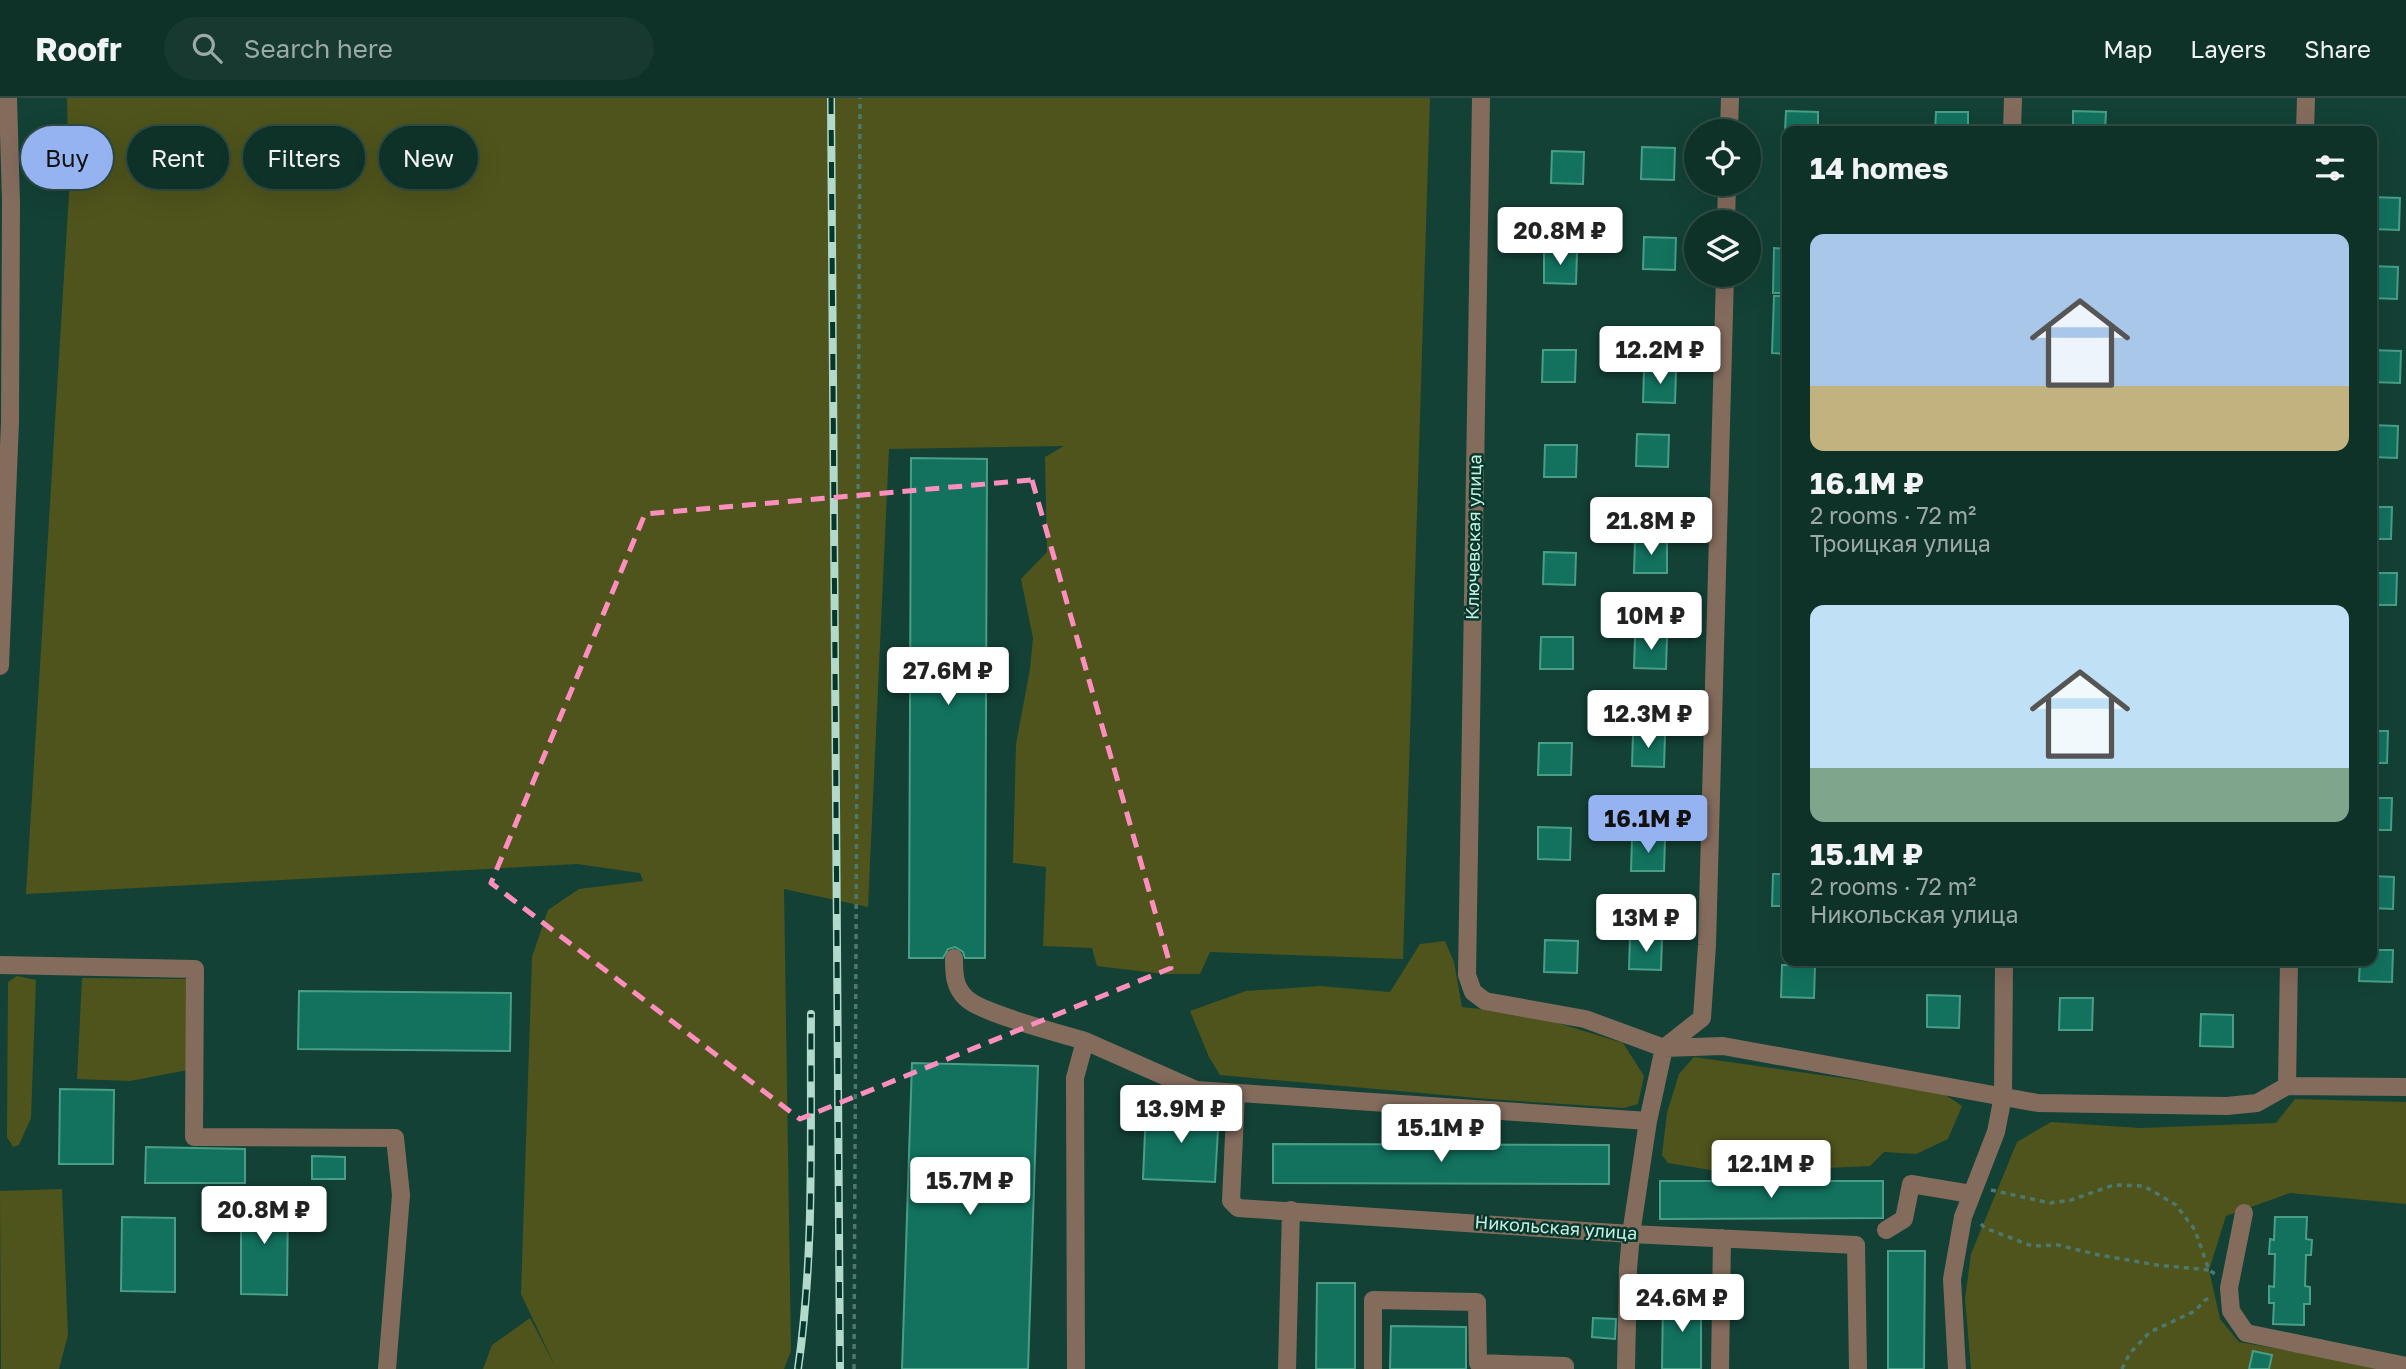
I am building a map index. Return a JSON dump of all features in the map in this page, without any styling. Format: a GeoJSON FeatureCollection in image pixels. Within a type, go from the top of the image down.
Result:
{"type":"FeatureCollection","features":[{"type":"Feature","properties":{"kind":"street"},"geometry":{"type":"LineString","coordinates":[[0,666],[10,422],[11,202],[8,98]]}},
{"type":"Feature","properties":{"kind":"street","name":"Ключевская улица"},"geometry":{"type":"LineString","coordinates":[[1481,98],[1467,975],[1473,992],[1485,1001],[1585,1019],[1664,1048]]}},
{"type":"Feature","properties":{"kind":"street"},"geometry":{"type":"LineString","coordinates":[[1729,119],[1730,98]]}},
{"type":"Feature","properties":{"kind":"street"},"geometry":{"type":"LineString","coordinates":[[2012,126],[2013,98]]}},
{"type":"Feature","properties":{"kind":"street"},"geometry":{"type":"LineString","coordinates":[[2305,98],[2305,126]]}},
{"type":"Feature","properties":{"kind":"street"},"geometry":{"type":"LineString","coordinates":[[1626,1369],[1631,1234],[1648,1122],[1664,1048],[1702,1018],[1707,945],[1725,287]]}},
{"type":"Feature","properties":{"kind":"street"},"geometry":{"type":"LineString","coordinates":[[954,958],[954,980],[966,1000],[995,1013],[1085,1041],[1196,1090],[1648,1122]]}},
{"type":"Feature","properties":{"kind":"street"},"geometry":{"type":"LineString","coordinates":[[0,965],[195,968],[194,1137],[395,1138],[401,1195],[387,1369]]}},
{"type":"Feature","properties":{"kind":"street"},"geometry":{"type":"LineString","coordinates":[[1957,1369],[1952,1279],[1971,1196],[1996,1132],[2003,1096],[2004,966]]}},
{"type":"Feature","properties":{"kind":"street"},"geometry":{"type":"LineString","coordinates":[[2287,1086],[2289,966]]}},
{"type":"Feature","properties":{"kind":"street"},"geometry":{"type":"LineString","coordinates":[[1076,1369],[1075,1078],[1085,1041]]}},
{"type":"Feature","properties":{"kind":"street"},"geometry":{"type":"LineString","coordinates":[[1664,1048],[1723,1046],[2038,1103],[2227,1106],[2257,1103],[2287,1086],[2406,1087]]}},
{"type":"Feature","properties":{"kind":"street","name":"Никольская улица"},"geometry":{"type":"LineString","coordinates":[[1236,1093],[1231,1201],[1238,1208],[1631,1234],[1856,1245],[1858,1369]]}},
{"type":"Feature","properties":{"kind":"street"},"geometry":{"type":"LineString","coordinates":[[1886,1230],[1904,1219],[1911,1184],[1971,1196]]}},
{"type":"Feature","properties":{"kind":"street"},"geometry":{"type":"LineString","coordinates":[[1287,1369],[1291,1210]]}},
{"type":"Feature","properties":{"kind":"street"},"geometry":{"type":"LineString","coordinates":[[2244,1213],[2229,1288],[2231,1311],[2246,1333],[2406,1366]]}},
{"type":"Feature","properties":{"kind":"street"},"geometry":{"type":"LineString","coordinates":[[1720,1369],[1722,1238]]}},
{"type":"Feature","properties":{"kind":"street"},"geometry":{"type":"LineString","coordinates":[[1373,1369],[1373,1300],[1477,1302],[1478,1363],[1565,1366],[1565,1369]]}},
{"type":"Feature","properties":{"kind":"path"},"geometry":{"type":"LineString","coordinates":[[854,1369],[860,98]]}},
{"type":"Feature","properties":{"kind":"path"},"geometry":{"type":"LineString","coordinates":[[2122,1369],[2130,1353],[2150,1332],[2196,1311],[2205,1300],[2229,1288],[2209,1270],[2195,1230],[2176,1205],[2144,1186],[2114,1185],[2071,1200],[2050,1203],[1971,1196],[1985,1228],[2032,1246],[2058,1245],[2157,1265],[2209,1270]]}},
{"type":"Feature","properties":{"kind":"highlighted area"},"geometry":{"type":"Polygon","coordinates":[[[1032,480],[1171,968],[800,1119],[491,883],[645,514],[1032,480]]]}},
{"type":"Feature","properties":{"kind":"green space"},"geometry":{"type":"Polygon","coordinates":[[[67,98],[1430,98],[1403,959],[1210,952],[1200,974],[1164,974],[1097,966],[1092,948],[1043,946],[1046,867],[1013,863],[1016,744],[1033,638],[1021,579],[1047,552],[1045,457],[1064,446],[889,449],[868,907],[784,889],[791,1351],[784,1369],[483,1369],[492,1345],[530,1318],[555,1366],[521,1294],[532,957],[548,910],[579,889],[643,881],[640,873],[577,864],[26,894],[69,189],[113,189],[113,126],[68,126],[67,98]]]}},
{"type":"Feature","properties":{"kind":"green space"},"geometry":{"type":"Polygon","coordinates":[[[1445,941],[1454,962],[1462,1007],[1532,1015],[1623,1043],[1644,1076],[1638,1104],[1624,1108],[1488,1099],[1220,1075],[1209,1057],[1190,1011],[1246,991],[1320,986],[1390,992],[1420,944],[1445,941]]]}},
{"type":"Feature","properties":{"kind":"green space"},"geometry":{"type":"Polygon","coordinates":[[[17,976],[36,980],[31,1118],[19,1145],[13,1147],[7,1137],[8,982],[17,976]]]}},
{"type":"Feature","properties":{"kind":"green space"},"geometry":{"type":"Polygon","coordinates":[[[82,978],[190,979],[188,1070],[130,1081],[77,1079],[82,978]]]}},
{"type":"Feature","properties":{"kind":"green space"},"geometry":{"type":"Polygon","coordinates":[[[1694,1057],[1941,1092],[1962,1106],[1948,1139],[1916,1154],[1884,1152],[1870,1166],[1729,1173],[1668,1163],[1662,1155],[1667,1113],[1679,1074],[1694,1057]]]}},
{"type":"Feature","properties":{"kind":"green space"},"geometry":{"type":"Polygon","coordinates":[[[2295,1099],[2406,1102],[2406,1204],[2290,1193],[2226,1216],[2209,1270],[2220,1319],[2239,1342],[2395,1369],[1971,1369],[1965,1299],[1971,1254],[2017,1142],[2051,1122],[2140,1128],[2276,1123],[2295,1099]]]}},
{"type":"Feature","properties":{"kind":"green space"},"geometry":{"type":"Polygon","coordinates":[[[62,1189],[68,1335],[59,1369],[1,1369],[0,1191],[62,1189]]]}},
{"type":"Feature","properties":{"kind":"building"},"geometry":{"type":"Polygon","coordinates":[[[1786,111],[1818,112],[1818,126],[1785,126],[1786,111]]]}},
{"type":"Feature","properties":{"kind":"building"},"geometry":{"type":"Polygon","coordinates":[[[2073,111],[2106,112],[2105,126],[2073,126],[2073,111]]]}},
{"type":"Feature","properties":{"kind":"building"},"geometry":{"type":"Polygon","coordinates":[[[1936,112],[1968,112],[1968,126],[1935,126],[1936,112]]]}},
{"type":"Feature","properties":{"kind":"building"},"geometry":{"type":"Polygon","coordinates":[[[1642,147],[1675,148],[1674,180],[1641,179],[1642,147]]]}},
{"type":"Feature","properties":{"kind":"building"},"geometry":{"type":"Polygon","coordinates":[[[1552,151],[1584,152],[1583,184],[1551,183],[1552,151]]]}},
{"type":"Feature","properties":{"kind":"building"},"geometry":{"type":"Polygon","coordinates":[[[2377,197],[2400,198],[2399,230],[2377,229],[2377,197]]]}},
{"type":"Feature","properties":{"kind":"building"},"geometry":{"type":"Polygon","coordinates":[[[1644,237],[1676,238],[1675,270],[1643,269],[1644,237]]]}},
{"type":"Feature","properties":{"kind":"building"},"geometry":{"type":"Polygon","coordinates":[[[1774,248],[1782,249],[1782,293],[1773,293],[1774,248]]]}},
{"type":"Feature","properties":{"kind":"building"},"geometry":{"type":"Polygon","coordinates":[[[1544,251],[1577,252],[1576,284],[1544,283],[1544,251]]]}},
{"type":"Feature","properties":{"kind":"building"},"geometry":{"type":"Polygon","coordinates":[[[2377,266],[2398,267],[2397,299],[2377,298],[2377,266]]]}},
{"type":"Feature","properties":{"kind":"building"},"geometry":{"type":"Polygon","coordinates":[[[1774,296],[1782,296],[1782,354],[1772,353],[1774,296]]]}},
{"type":"Feature","properties":{"kind":"building"},"geometry":{"type":"Polygon","coordinates":[[[1543,350],[1576,350],[1575,382],[1542,382],[1543,350]]]}},
{"type":"Feature","properties":{"kind":"building"},"geometry":{"type":"Polygon","coordinates":[[[2377,350],[2401,351],[2400,383],[2377,382],[2377,350]]]}},
{"type":"Feature","properties":{"kind":"building"},"geometry":{"type":"Polygon","coordinates":[[[1644,370],[1676,371],[1675,403],[1643,402],[1644,370]]]}},
{"type":"Feature","properties":{"kind":"building"},"geometry":{"type":"Polygon","coordinates":[[[2377,425],[2398,426],[2397,458],[2377,457],[2377,425]]]}},
{"type":"Feature","properties":{"kind":"building"},"geometry":{"type":"Polygon","coordinates":[[[1637,434],[1669,435],[1668,467],[1636,466],[1637,434]]]}},
{"type":"Feature","properties":{"kind":"building"},"geometry":{"type":"Polygon","coordinates":[[[1545,445],[1577,445],[1576,477],[1544,477],[1545,445]]]}},
{"type":"Feature","properties":{"kind":"building"},"geometry":{"type":"Polygon","coordinates":[[[911,458],[987,459],[985,958],[965,958],[963,952],[955,947],[948,949],[943,958],[909,958],[911,458]]]}},
{"type":"Feature","properties":{"kind":"building"},"geometry":{"type":"Polygon","coordinates":[[[2377,507],[2392,507],[2391,539],[2377,539],[2377,507]]]}},
{"type":"Feature","properties":{"kind":"building"},"geometry":{"type":"Polygon","coordinates":[[[1635,541],[1667,541],[1667,573],[1634,573],[1635,541]]]}},
{"type":"Feature","properties":{"kind":"building"},"geometry":{"type":"Polygon","coordinates":[[[1544,552],[1576,553],[1575,585],[1543,584],[1544,552]]]}},
{"type":"Feature","properties":{"kind":"building"},"geometry":{"type":"Polygon","coordinates":[[[2377,573],[2397,573],[2396,605],[2377,605],[2377,573]]]}},
{"type":"Feature","properties":{"kind":"building"},"geometry":{"type":"Polygon","coordinates":[[[1635,636],[1667,637],[1666,669],[1634,668],[1635,636]]]}},
{"type":"Feature","properties":{"kind":"building"},"geometry":{"type":"Polygon","coordinates":[[[1541,637],[1573,637],[1573,669],[1540,669],[1541,637]]]}},
{"type":"Feature","properties":{"kind":"building"},"geometry":{"type":"Polygon","coordinates":[[[2377,731],[2388,731],[2387,763],[2377,763],[2377,731]]]}},
{"type":"Feature","properties":{"kind":"building"},"geometry":{"type":"Polygon","coordinates":[[[1633,734],[1665,735],[1664,767],[1632,766],[1633,734]]]}},
{"type":"Feature","properties":{"kind":"building"},"geometry":{"type":"Polygon","coordinates":[[[1539,743],[1572,743],[1571,775],[1538,775],[1539,743]]]}},
{"type":"Feature","properties":{"kind":"building"},"geometry":{"type":"Polygon","coordinates":[[[2377,798],[2392,798],[2391,830],[2377,830],[2377,798]]]}},
{"type":"Feature","properties":{"kind":"building"},"geometry":{"type":"Polygon","coordinates":[[[1538,827],[1571,828],[1570,860],[1538,859],[1538,827]]]}},
{"type":"Feature","properties":{"kind":"building"},"geometry":{"type":"Polygon","coordinates":[[[1632,839],[1665,839],[1664,871],[1631,871],[1632,839]]]}},
{"type":"Feature","properties":{"kind":"building"},"geometry":{"type":"Polygon","coordinates":[[[1773,874],[1782,874],[1782,906],[1772,906],[1773,874]]]}},
{"type":"Feature","properties":{"kind":"building"},"geometry":{"type":"Polygon","coordinates":[[[2377,876],[2394,877],[2393,909],[2377,908],[2377,876]]]}},
{"type":"Feature","properties":{"kind":"building"},"geometry":{"type":"Polygon","coordinates":[[[1630,937],[1662,938],[1661,970],[1629,969],[1630,937]]]}},
{"type":"Feature","properties":{"kind":"building"},"geometry":{"type":"Polygon","coordinates":[[[1545,940],[1578,941],[1577,973],[1544,972],[1545,940]]]}},
{"type":"Feature","properties":{"kind":"building"},"geometry":{"type":"Polygon","coordinates":[[[2377,950],[2393,950],[2392,982],[2359,981],[2360,966],[2377,966],[2377,950]]]}},
{"type":"Feature","properties":{"kind":"building"},"geometry":{"type":"Polygon","coordinates":[[[1782,965],[1815,966],[1814,998],[1781,997],[1782,965]]]}},
{"type":"Feature","properties":{"kind":"building"},"geometry":{"type":"Polygon","coordinates":[[[299,991],[511,993],[510,1051],[298,1049],[299,991]]]}},
{"type":"Feature","properties":{"kind":"building"},"geometry":{"type":"Polygon","coordinates":[[[1927,995],[1960,996],[1959,1028],[1927,1027],[1927,995]]]}},
{"type":"Feature","properties":{"kind":"building"},"geometry":{"type":"Polygon","coordinates":[[[2060,998],[2093,998],[2092,1030],[2059,1030],[2060,998]]]}},
{"type":"Feature","properties":{"kind":"building"},"geometry":{"type":"Polygon","coordinates":[[[2201,1014],[2233,1015],[2233,1047],[2200,1046],[2201,1014]]]}},
{"type":"Feature","properties":{"kind":"building"},"geometry":{"type":"Polygon","coordinates":[[[912,1063],[1038,1066],[1028,1369],[902,1369],[912,1063]]]}},
{"type":"Feature","properties":{"kind":"building"},"geometry":{"type":"Polygon","coordinates":[[[60,1089],[114,1090],[113,1164],[59,1164],[60,1089]]]}},
{"type":"Feature","properties":{"kind":"building"},"geometry":{"type":"Polygon","coordinates":[[[1146,1109],[1219,1112],[1215,1182],[1143,1179],[1146,1109]]]}},
{"type":"Feature","properties":{"kind":"building"},"geometry":{"type":"Polygon","coordinates":[[[1273,1144],[1609,1145],[1609,1184],[1273,1183],[1273,1144]]]}},
{"type":"Feature","properties":{"kind":"building"},"geometry":{"type":"Polygon","coordinates":[[[146,1147],[245,1149],[245,1183],[145,1183],[146,1147]]]}},
{"type":"Feature","properties":{"kind":"building"},"geometry":{"type":"Polygon","coordinates":[[[312,1156],[345,1157],[345,1179],[312,1179],[312,1156]]]}},
{"type":"Feature","properties":{"kind":"building"},"geometry":{"type":"Polygon","coordinates":[[[1660,1181],[1883,1181],[1883,1218],[1660,1219],[1660,1181]]]}},
{"type":"Feature","properties":{"kind":"building"},"geometry":{"type":"Polygon","coordinates":[[[241,1197],[288,1197],[287,1295],[241,1294],[241,1197]]]}},
{"type":"Feature","properties":{"kind":"building"},"geometry":{"type":"Polygon","coordinates":[[[122,1217],[175,1218],[175,1292],[121,1291],[122,1217]]]}},
{"type":"Feature","properties":{"kind":"building"},"geometry":{"type":"Polygon","coordinates":[[[2275,1217],[2307,1217],[2306,1239],[2312,1240],[2311,1255],[2306,1255],[2305,1286],[2310,1287],[2310,1304],[2304,1304],[2304,1325],[2273,1324],[2274,1303],[2269,1303],[2269,1286],[2274,1287],[2275,1254],[2269,1254],[2270,1239],[2274,1240],[2275,1217]]]}},
{"type":"Feature","properties":{"kind":"building"},"geometry":{"type":"Polygon","coordinates":[[[1888,1251],[1925,1251],[1924,1369],[1888,1369],[1888,1251]]]}},
{"type":"Feature","properties":{"kind":"building"},"geometry":{"type":"Polygon","coordinates":[[[1317,1283],[1355,1283],[1355,1369],[1316,1369],[1317,1283]]]}},
{"type":"Feature","properties":{"kind":"building"},"geometry":{"type":"Polygon","coordinates":[[[1663,1298],[1701,1298],[1701,1369],[1662,1369],[1663,1298]]]}},
{"type":"Feature","properties":{"kind":"building"},"geometry":{"type":"Polygon","coordinates":[[[1593,1318],[1616,1319],[1615,1339],[1592,1337],[1593,1318]]]}},
{"type":"Feature","properties":{"kind":"building"},"geometry":{"type":"Polygon","coordinates":[[[1391,1326],[1466,1327],[1466,1369],[1390,1369],[1391,1326]]]}},
{"type":"Feature","properties":{"kind":"building"},"geometry":{"type":"Polygon","coordinates":[[[2253,1351],[2272,1355],[2269,1369],[2249,1369],[2253,1351]]]}},
{"type":"Feature","properties":{"kind":"railway"},"geometry":{"type":"LineString","coordinates":[[831,98],[840,1369]]}},
{"type":"Feature","properties":{"kind":"railway"},"geometry":{"type":"LineString","coordinates":[[798,1369],[809,1236],[811,1014]]}}]}
